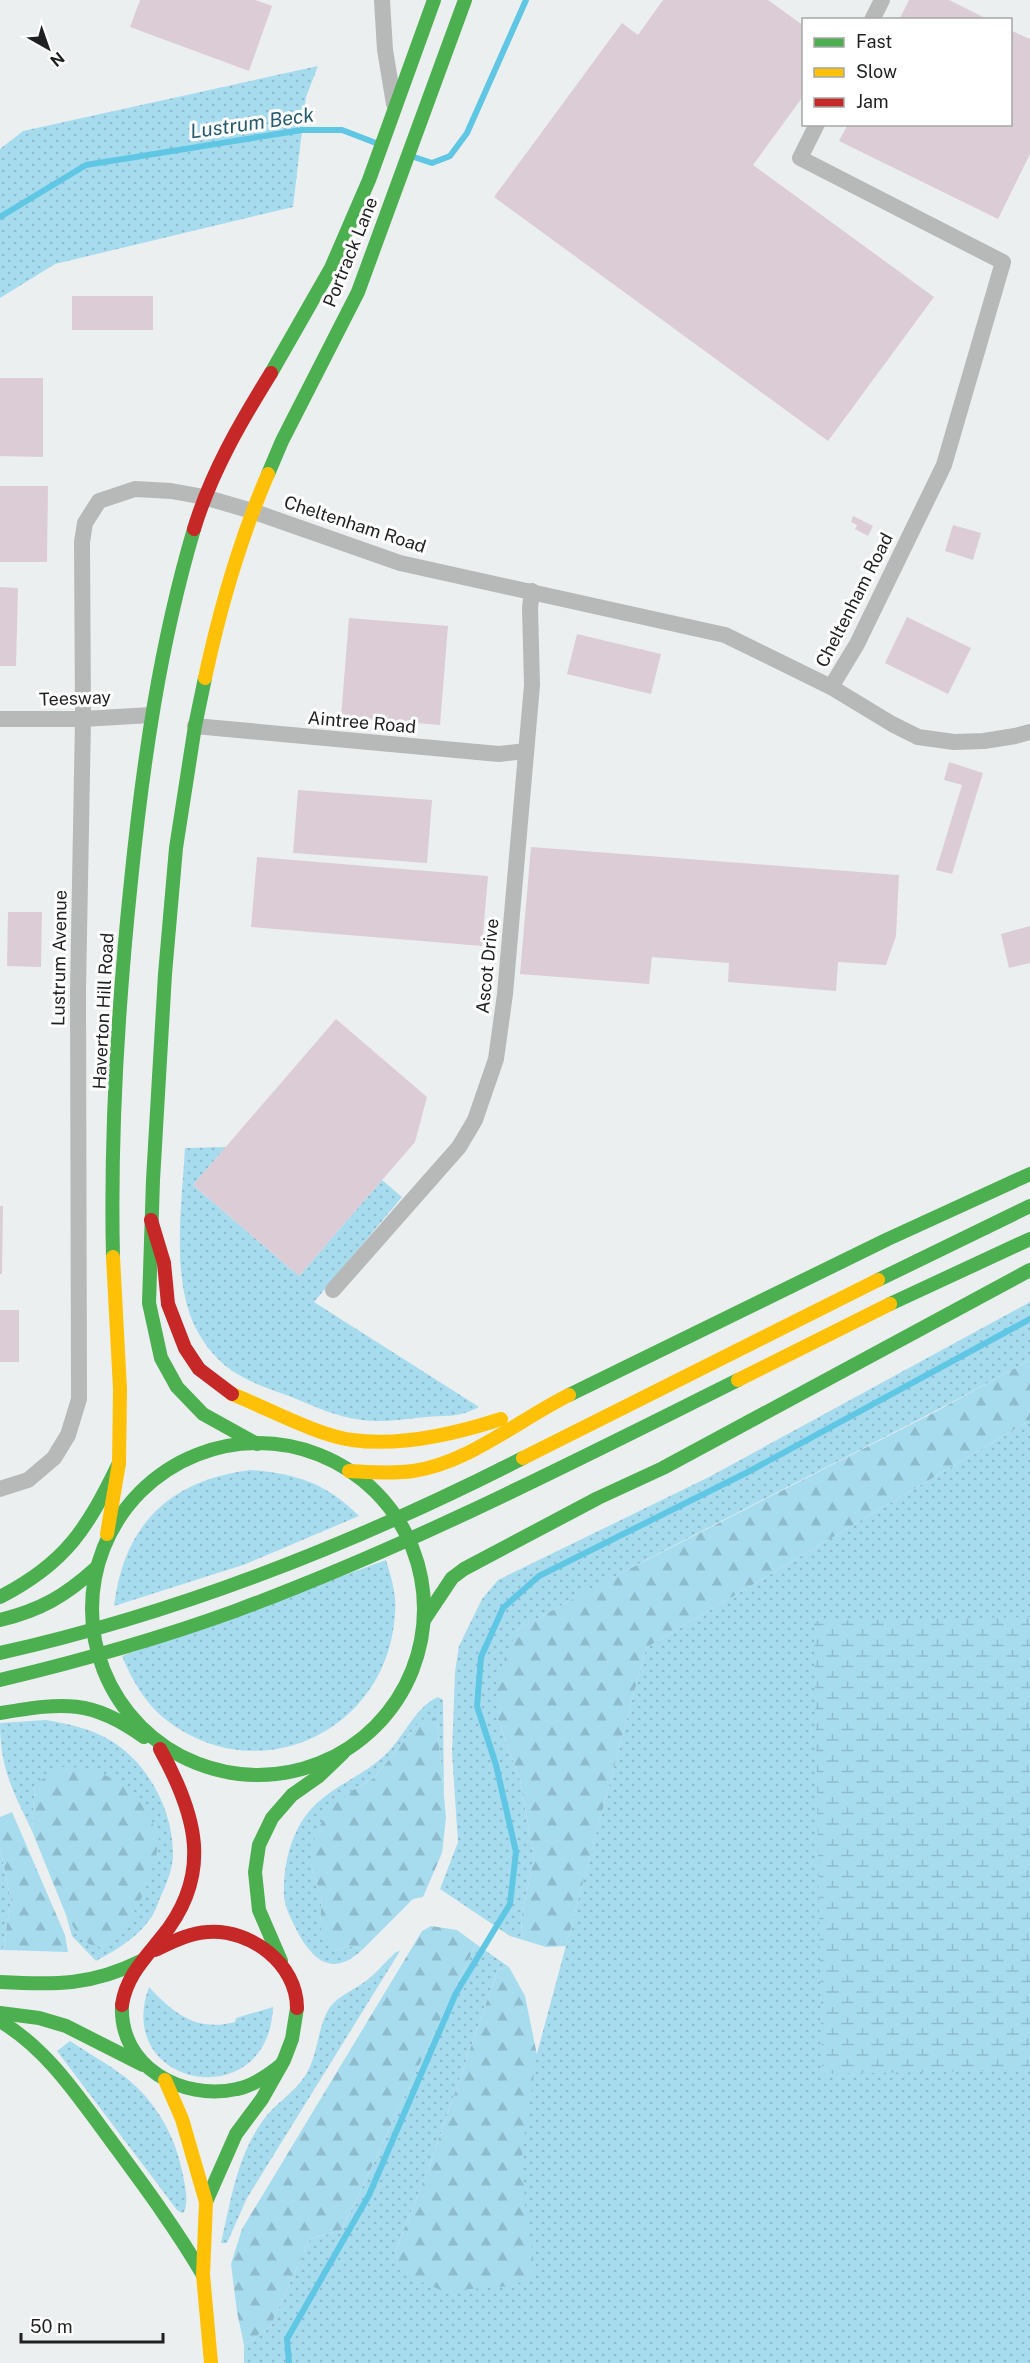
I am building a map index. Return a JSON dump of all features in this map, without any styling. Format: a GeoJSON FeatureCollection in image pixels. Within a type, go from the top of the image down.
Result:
{"type":"FeatureCollection","features":[{"type":"Feature","properties":{"kind":"main road","name":"Portrack Lane"},"geometry":{"type":"LineString","coordinates":[[204,497],[234,435],[296,333],[331,268],[369,180],[434,0]]}},
{"type":"Feature","properties":{"kind":"main road","name":"Portrack Lane"},"geometry":{"type":"LineString","coordinates":[[252,511],[282,441],[358,292],[465,0]]}},
{"type":"Feature","properties":{"kind":"main road","name":"Haverton Hill Road"},"geometry":{"type":"LineString","coordinates":[[107,1534],[120,1463],[120,1389],[112,1210],[119,994],[136,817],[152,715],[180,577],[204,497]]}},
{"type":"Feature","properties":{"kind":"main road"},"geometry":{"type":"LineString","coordinates":[[252,511],[216,625],[195,726],[176,848],[165,974],[151,1220],[149,1303],[161,1358],[177,1387],[203,1414],[258,1444]]}},
{"type":"Feature","properties":{"kind":"main road"},"geometry":{"type":"LineString","coordinates":[[349,1471],[393,1473],[415,1471],[449,1461],[561,1399],[888,1239],[1030,1174]]}},
{"type":"Feature","properties":{"kind":"main road"},"geometry":{"type":"LineString","coordinates":[[0,1653],[61,1641],[187,1602],[270,1572],[332,1546],[434,1501],[1030,1206]]}},
{"type":"Feature","properties":{"kind":"main road"},"geometry":{"type":"LineString","coordinates":[[151,1220],[164,1263],[168,1304],[185,1348],[200,1369],[232,1394],[328,1434],[352,1440],[391,1442],[477,1427],[561,1399]]}},
{"type":"Feature","properties":{"kind":"main road"},"geometry":{"type":"LineString","coordinates":[[0,1680],[64,1666],[191,1626],[290,1592],[347,1568],[522,1487],[890,1304],[1030,1239]]}},
{"type":"Feature","properties":{"kind":"main road"},"geometry":{"type":"LineString","coordinates":[[424,1620],[452,1578],[464,1569],[598,1498],[663,1467],[1030,1270]]}},
{"type":"Feature","properties":{"kind":"main road"},"geometry":{"type":"LineString","coordinates":[[144,1737],[122,1708],[104,1677],[93,1634],[96,1568],[107,1534],[126,1505],[166,1471],[214,1448],[258,1444],[302,1452],[349,1471],[385,1497],[406,1521],[424,1569],[427,1587],[420,1647],[398,1699],[381,1721],[319,1776],[292,1795],[272,1818],[259,1845],[255,1872],[259,1910],[281,1961],[290,1973],[299,2012],[295,2037],[261,2100],[248,2114],[233,2139],[206,2202]]}},
{"type":"Feature","properties":{"kind":"main road"},"geometry":{"type":"LineString","coordinates":[[0,1597],[30,1582],[70,1549],[93,1518],[120,1463]]}},
{"type":"Feature","properties":{"kind":"main road"},"geometry":{"type":"LineString","coordinates":[[0,1620],[56,1602],[96,1568]]}},
{"type":"Feature","properties":{"kind":"main road"},"geometry":{"type":"LineString","coordinates":[[0,1713],[66,1704],[92,1708],[113,1716],[160,1749],[220,1767],[254,1772],[280,1770],[355,1743]]}},
{"type":"Feature","properties":{"kind":"main road"},"geometry":{"type":"LineString","coordinates":[[143,2065],[133,2052],[123,2023],[124,1993],[141,1961],[152,1951],[177,1916],[194,1860],[194,1829],[186,1800],[160,1749]]}},
{"type":"Feature","properties":{"kind":"main road"},"geometry":{"type":"LineString","coordinates":[[152,1951],[188,1934],[212,1931],[248,1940],[281,1961]]}},
{"type":"Feature","properties":{"kind":"main road"},"geometry":{"type":"LineString","coordinates":[[0,1982],[35,1984],[89,1980],[111,1975],[141,1961]]}},
{"type":"Feature","properties":{"kind":"main road"},"geometry":{"type":"LineString","coordinates":[[0,2013],[39,2018],[66,2026],[143,2065],[165,2080],[203,2092],[236,2089],[256,2083],[281,2065]]}},
{"type":"Feature","properties":{"kind":"main road"},"geometry":{"type":"LineString","coordinates":[[0,2021],[17,2030],[52,2063],[162,2209],[203,2275]]}},
{"type":"Feature","properties":{"kind":"main road"},"geometry":{"type":"LineString","coordinates":[[165,2080],[182,2119],[206,2202],[203,2275],[211,2363]]}},
{"type":"Feature","properties":{"kind":"street","name":"Portrack Lane"},"geometry":{"type":"LineString","coordinates":[[382,0],[392,115]]}},
{"type":"Feature","properties":{"kind":"street"},"geometry":{"type":"LineString","coordinates":[[873,18],[882,0]]}},
{"type":"Feature","properties":{"kind":"street","name":"Cheltenham Road"},"geometry":{"type":"LineString","coordinates":[[204,497],[252,511],[400,563],[724,635],[831,687],[856,644],[944,465],[1003,262],[800,158],[816,126]]}},
{"type":"Feature","properties":{"kind":"street","name":"Lustrum Avenue"},"geometry":{"type":"LineString","coordinates":[[0,1489],[28,1480],[54,1458],[68,1435],[79,1399],[78,991],[83,719],[82,542],[85,523],[99,501],[135,489],[171,491],[204,497]]}},
{"type":"Feature","properties":{"kind":"street","name":"Ascot Drive"},"geometry":{"type":"LineString","coordinates":[[333,1290],[459,1147],[475,1120],[488,1088],[496,1059],[505,994],[532,685],[530,608],[532,591]]}},
{"type":"Feature","properties":{"kind":"street"},"geometry":{"type":"LineString","coordinates":[[831,687],[918,737],[954,742],[984,741],[1030,732]]}},
{"type":"Feature","properties":{"kind":"street","name":"Teesway"},"geometry":{"type":"LineString","coordinates":[[0,719],[83,719],[152,715]]}},
{"type":"Feature","properties":{"kind":"street","name":"Aintree Road"},"geometry":{"type":"LineString","coordinates":[[195,726],[499,754],[526,751]]}},
{"type":"Feature","properties":{"kind":"green space"},"geometry":{"type":"Polygon","coordinates":[[[318,66],[306,97],[293,207],[55,264],[0,298],[0,149],[23,131],[318,66]]]}},
{"type":"Feature","properties":{"kind":"green space"},"geometry":{"type":"Polygon","coordinates":[[[226,1147],[193,1185],[299,1276],[382,1180],[402,1197],[314,1302],[479,1407],[453,1415],[386,1421],[353,1419],[325,1411],[252,1382],[219,1360],[199,1334],[186,1301],[182,1280],[180,1236],[185,1148],[226,1147]]]}},
{"type":"Feature","properties":{"kind":"green space"},"geometry":{"type":"Polygon","coordinates":[[[1030,1302],[1030,1360],[517,1630],[497,1717],[520,1780],[534,1857],[521,1920],[523,1940],[510,1936],[440,1889],[458,1842],[452,1753],[455,1672],[459,1646],[482,1599],[498,1580],[709,1477],[1030,1302]]]}},
{"type":"Feature","properties":{"kind":"green space"},"geometry":{"type":"Polygon","coordinates":[[[1030,1360],[1030,1420],[646,1648],[566,1946],[546,1947],[523,1940],[521,1920],[534,1857],[520,1780],[497,1717],[496,1679],[517,1630],[598,1585],[935,1412],[1030,1360]]]}},
{"type":"Feature","properties":{"kind":"green space"},"geometry":{"type":"Polygon","coordinates":[[[1030,1420],[1030,2363],[244,2363],[244,2345],[270,2327],[310,2239],[342,2230],[476,1944],[509,1967],[498,1969],[429,2167],[395,2252],[400,2268],[496,2206],[646,1648],[1030,1420]]]}},
{"type":"Feature","properties":{"kind":"green space"},"geometry":{"type":"Polygon","coordinates":[[[251,1470],[283,1474],[310,1482],[335,1495],[359,1516],[246,1564],[114,1606],[119,1577],[128,1552],[140,1530],[156,1511],[175,1496],[197,1484],[222,1475],[251,1470]]]}},
{"type":"Feature","properties":{"kind":"green space"},"geometry":{"type":"Polygon","coordinates":[[[386,1560],[395,1600],[395,1613],[387,1654],[370,1689],[344,1717],[313,1738],[278,1749],[240,1750],[202,1740],[165,1719],[151,1706],[122,1656],[386,1560]]]}},
{"type":"Feature","properties":{"kind":"green space"},"geometry":{"type":"Polygon","coordinates":[[[1030,1617],[1030,2070],[822,2074],[814,1621],[1030,1617]]]}},
{"type":"Feature","properties":{"kind":"green space"},"geometry":{"type":"Polygon","coordinates":[[[438,1697],[443,1700],[444,1797],[437,1722],[418,1724],[374,1778],[351,1791],[312,1870],[322,1897],[320,1923],[334,1951],[349,1946],[363,1949],[342,1963],[325,1962],[317,1958],[303,1942],[285,1901],[285,1871],[288,1854],[297,1830],[315,1805],[326,1795],[375,1764],[392,1747],[416,1715],[438,1697]]]}},
{"type":"Feature","properties":{"kind":"green space"},"geometry":{"type":"Polygon","coordinates":[[[433,1716],[437,1722],[446,1818],[442,1853],[423,1897],[413,1899],[363,1949],[349,1946],[334,1951],[323,1939],[320,1923],[322,1897],[312,1870],[315,1835],[329,1809],[351,1791],[374,1778],[418,1724],[426,1717],[433,1716]]]}},
{"type":"Feature","properties":{"kind":"green space"},"geometry":{"type":"Polygon","coordinates":[[[46,1720],[93,1732],[122,1748],[135,1760],[146,1773],[163,1804],[172,1837],[172,1865],[153,1914],[145,1926],[132,1938],[96,1961],[72,1936],[66,1915],[77,1933],[100,1947],[123,1933],[35,1784],[32,1831],[9,1779],[2,1754],[0,1723],[46,1720]]]}},
{"type":"Feature","properties":{"kind":"green space"},"geometry":{"type":"Polygon","coordinates":[[[61,1767],[89,1768],[118,1781],[140,1798],[159,1837],[156,1857],[145,1891],[123,1933],[113,1942],[100,1947],[89,1944],[77,1933],[66,1915],[32,1831],[35,1784],[61,1767]]]}},
{"type":"Feature","properties":{"kind":"green space"},"geometry":{"type":"Polygon","coordinates":[[[12,1812],[65,1935],[68,1952],[3,1950],[11,1900],[0,1848],[0,1817],[12,1812]]]}},
{"type":"Feature","properties":{"kind":"green space"},"geometry":{"type":"Polygon","coordinates":[[[0,1848],[11,1900],[3,1950],[0,1950],[0,1848]]]}},
{"type":"Feature","properties":{"kind":"green space"},"geometry":{"type":"Polygon","coordinates":[[[431,1926],[457,1930],[476,1944],[342,2230],[310,2239],[270,2327],[244,2345],[231,2264],[242,2229],[422,1931],[431,1926]]]}},
{"type":"Feature","properties":{"kind":"green space"},"geometry":{"type":"Polygon","coordinates":[[[400,1951],[247,2198],[227,2243],[221,2243],[236,2178],[247,2148],[264,2119],[305,2076],[330,2007],[367,1980],[396,1952],[400,1951]]]}},
{"type":"Feature","properties":{"kind":"green space"},"geometry":{"type":"Polygon","coordinates":[[[509,1967],[525,1996],[537,2055],[522,2151],[525,2206],[536,2276],[510,2286],[443,2291],[401,2273],[395,2252],[429,2167],[498,1969],[509,1967]]]}},
{"type":"Feature","properties":{"kind":"green space"},"geometry":{"type":"Polygon","coordinates":[[[149,1987],[177,2013],[209,2025],[235,2022],[236,2018],[273,2007],[265,2042],[247,2064],[222,2076],[196,2076],[171,2067],[152,2048],[144,2021],[149,1987]]]}},
{"type":"Feature","properties":{"kind":"green space"},"geometry":{"type":"Polygon","coordinates":[[[70,2041],[125,2077],[146,2097],[163,2121],[180,2161],[186,2194],[184,2212],[177,2210],[57,2051],[70,2041]]]}},
{"type":"Feature","properties":{"kind":"building"},"geometry":{"type":"Polygon","coordinates":[[[140,0],[255,0],[272,6],[249,71],[130,27],[140,0]]]}},
{"type":"Feature","properties":{"kind":"building"},"geometry":{"type":"Polygon","coordinates":[[[663,0],[768,0],[802,25],[802,98],[753,165],[934,297],[828,441],[494,197],[622,23],[638,35],[663,0]]]}},
{"type":"Feature","properties":{"kind":"building"},"geometry":{"type":"Polygon","coordinates":[[[909,0],[949,0],[985,18],[900,18],[909,0]]]}},
{"type":"Feature","properties":{"kind":"building"},"geometry":{"type":"Polygon","coordinates":[[[1012,31],[1030,39],[1030,154],[998,219],[839,141],[847,126],[1012,126],[1012,31]]]}},
{"type":"Feature","properties":{"kind":"building"},"geometry":{"type":"Polygon","coordinates":[[[72,296],[153,296],[153,330],[72,330],[72,296]]]}},
{"type":"Feature","properties":{"kind":"building"},"geometry":{"type":"Polygon","coordinates":[[[0,378],[43,378],[43,457],[0,456],[0,378]]]}},
{"type":"Feature","properties":{"kind":"building"},"geometry":{"type":"Polygon","coordinates":[[[0,486],[48,486],[47,562],[0,562],[0,486]]]}},
{"type":"Feature","properties":{"kind":"building"},"geometry":{"type":"Polygon","coordinates":[[[853,516],[873,526],[868,536],[855,529],[857,525],[851,522],[853,516]]]}},
{"type":"Feature","properties":{"kind":"building"},"geometry":{"type":"Polygon","coordinates":[[[953,525],[981,533],[973,560],[945,551],[953,525]]]}},
{"type":"Feature","properties":{"kind":"building"},"geometry":{"type":"Polygon","coordinates":[[[0,587],[18,588],[16,666],[0,666],[0,587]]]}},
{"type":"Feature","properties":{"kind":"building"},"geometry":{"type":"Polygon","coordinates":[[[907,617],[971,648],[948,694],[885,663],[907,617]]]}},
{"type":"Feature","properties":{"kind":"building"},"geometry":{"type":"Polygon","coordinates":[[[349,618],[448,626],[440,725],[341,717],[349,618]]]}},
{"type":"Feature","properties":{"kind":"building"},"geometry":{"type":"Polygon","coordinates":[[[577,634],[661,654],[651,694],[567,674],[577,634]]]}},
{"type":"Feature","properties":{"kind":"building"},"geometry":{"type":"Polygon","coordinates":[[[949,762],[983,773],[952,874],[936,870],[962,785],[944,780],[949,762]]]}},
{"type":"Feature","properties":{"kind":"building"},"geometry":{"type":"Polygon","coordinates":[[[298,790],[432,800],[427,863],[293,853],[298,790]]]}},
{"type":"Feature","properties":{"kind":"building"},"geometry":{"type":"Polygon","coordinates":[[[531,847],[899,875],[896,936],[886,965],[838,962],[836,991],[728,982],[729,963],[652,957],[649,984],[520,974],[531,847]]]}},
{"type":"Feature","properties":{"kind":"building"},"geometry":{"type":"Polygon","coordinates":[[[257,857],[488,876],[482,946],[251,927],[257,857]]]}},
{"type":"Feature","properties":{"kind":"building"},"geometry":{"type":"Polygon","coordinates":[[[8,912],[42,912],[41,967],[7,966],[8,912]]]}},
{"type":"Feature","properties":{"kind":"building"},"geometry":{"type":"Polygon","coordinates":[[[1030,926],[1030,963],[1009,968],[1001,934],[1030,926]]]}},
{"type":"Feature","properties":{"kind":"building"},"geometry":{"type":"Polygon","coordinates":[[[336,1019],[427,1097],[415,1142],[299,1276],[193,1185],[336,1019]]]}},
{"type":"Feature","properties":{"kind":"building"},"geometry":{"type":"Polygon","coordinates":[[[0,1206],[3,1206],[2,1274],[0,1274],[0,1206]]]}},
{"type":"Feature","properties":{"kind":"building"},"geometry":{"type":"Polygon","coordinates":[[[0,1310],[19,1310],[19,1362],[0,1362],[0,1310]]]}},
{"type":"Feature","properties":{"kind":"waterway","name":"Lustrum Beck"},"geometry":{"type":"LineString","coordinates":[[414,157],[432,163],[450,156],[467,133],[526,0]]}},
{"type":"Feature","properties":{"kind":"waterway","name":"Lustrum Beck"},"geometry":{"type":"LineString","coordinates":[[0,217],[86,165],[302,130],[342,130],[376,143]]}},
{"type":"Feature","properties":{"kind":"waterway"},"geometry":{"type":"LineString","coordinates":[[289,2363],[287,2339],[369,2195],[456,1993],[510,1904],[516,1852],[496,1765],[477,1706],[481,1657],[503,1608],[539,1576],[746,1473],[1030,1319]]}},
{"type":"Feature","properties":{"kind":"traffic: fast"},"geometry":{"type":"LineString","coordinates":[[271,373],[331,268],[369,180],[434,0]]}},
{"type":"Feature","properties":{"kind":"traffic: fast"},"geometry":{"type":"LineString","coordinates":[[268,474],[282,441],[358,292],[465,0]]}},
{"type":"Feature","properties":{"kind":"traffic: fast"},"geometry":{"type":"LineString","coordinates":[[113,1257],[116,1069],[126,928],[136,836],[147,748],[162,660],[194,529]]}},
{"type":"Feature","properties":{"kind":"traffic: fast"},"geometry":{"type":"LineString","coordinates":[[205,678],[176,848],[165,974],[153,1180],[149,1303],[161,1358],[177,1387],[203,1414],[257,1444]]}},
{"type":"Feature","properties":{"kind":"traffic: fast"},"geometry":{"type":"LineString","coordinates":[[569,1395],[888,1239],[1030,1174]]}},
{"type":"Feature","properties":{"kind":"traffic: fast"},"geometry":{"type":"LineString","coordinates":[[878,1280],[1030,1206]]}},
{"type":"Feature","properties":{"kind":"traffic: fast"},"geometry":{"type":"LineString","coordinates":[[890,1304],[1030,1239]]}},
{"type":"Feature","properties":{"kind":"traffic: fast"},"geometry":{"type":"LineString","coordinates":[[424,1620],[452,1578],[464,1569],[598,1498],[663,1468],[1030,1270]]}},
{"type":"Feature","properties":{"kind":"traffic: fast"},"geometry":{"type":"LineString","coordinates":[[0,1680],[148,1640],[300,1586],[490,1502],[738,1380]]}},
{"type":"Feature","properties":{"kind":"traffic: fast"},"geometry":{"type":"LineString","coordinates":[[258,1443],[306,1450],[321,1456],[350,1471],[375,1492],[396,1517],[411,1546],[417,1561],[424,1609],[417,1657],[411,1672],[396,1701],[375,1726],[350,1747],[321,1762],[306,1768],[258,1775],[210,1768],[195,1762],[166,1747],[141,1726],[120,1701],[105,1672],[99,1657],[92,1609],[99,1561],[105,1546],[120,1517],[141,1492],[166,1471],[195,1456],[210,1450],[258,1443]]}},
{"type":"Feature","properties":{"kind":"traffic: fast"},"geometry":{"type":"LineString","coordinates":[[0,1653],[135,1617],[268,1572],[397,1519],[523,1458]]}},
{"type":"Feature","properties":{"kind":"traffic: fast"},"geometry":{"type":"LineString","coordinates":[[0,1597],[42,1571],[72,1542],[96,1507],[119,1463]]}},
{"type":"Feature","properties":{"kind":"traffic: fast"},"geometry":{"type":"LineString","coordinates":[[0,1620],[28,1612],[52,1601],[74,1587],[96,1568]]}},
{"type":"Feature","properties":{"kind":"traffic: fast"},"geometry":{"type":"LineString","coordinates":[[0,1713],[41,1707],[75,1707],[108,1715],[144,1737]]}},
{"type":"Feature","properties":{"kind":"traffic: fast"},"geometry":{"type":"LineString","coordinates":[[281,1961],[259,1910],[255,1872],[259,1845],[272,1818],[292,1795],[319,1776],[343,1753]]}},
{"type":"Feature","properties":{"kind":"traffic: fast"},"geometry":{"type":"LineString","coordinates":[[0,1982],[38,1984],[72,1982],[105,1975],[141,1961]]}},
{"type":"Feature","properties":{"kind":"traffic: fast"},"geometry":{"type":"LineString","coordinates":[[122,2005],[124,2027],[131,2046],[143,2062],[158,2075],[176,2084],[195,2090],[216,2091],[243,2088],[255,2083],[281,2065]]}},
{"type":"Feature","properties":{"kind":"traffic: fast"},"geometry":{"type":"LineString","coordinates":[[206,2202],[236,2134],[262,2099],[284,2060],[292,2039],[297,2008]]}},
{"type":"Feature","properties":{"kind":"traffic: fast"},"geometry":{"type":"LineString","coordinates":[[0,2013],[39,2018],[66,2026],[143,2065]]}},
{"type":"Feature","properties":{"kind":"traffic: fast"},"geometry":{"type":"LineString","coordinates":[[0,2021],[32,2045],[73,2089],[158,2205],[203,2275]]}},
{"type":"Feature","properties":{"kind":"traffic: slow"},"geometry":{"type":"LineString","coordinates":[[205,678],[232,574],[248,523],[268,474]]}},
{"type":"Feature","properties":{"kind":"traffic: slow"},"geometry":{"type":"LineString","coordinates":[[107,1534],[119,1463],[120,1389],[113,1257]]}},
{"type":"Feature","properties":{"kind":"traffic: slow"},"geometry":{"type":"LineString","coordinates":[[523,1458],[878,1280]]}},
{"type":"Feature","properties":{"kind":"traffic: slow"},"geometry":{"type":"LineString","coordinates":[[738,1380],[890,1304]]}},
{"type":"Feature","properties":{"kind":"traffic: slow"},"geometry":{"type":"LineString","coordinates":[[232,1394],[323,1433],[371,1442],[428,1438],[501,1419]]}},
{"type":"Feature","properties":{"kind":"traffic: slow"},"geometry":{"type":"LineString","coordinates":[[349,1471],[397,1472],[434,1466],[474,1450],[569,1395]]}},
{"type":"Feature","properties":{"kind":"traffic: slow"},"geometry":{"type":"LineString","coordinates":[[165,2080],[182,2119],[206,2202],[203,2275],[211,2363]]}},
{"type":"Feature","properties":{"kind":"traffic: jam"},"geometry":{"type":"LineString","coordinates":[[194,529],[227,449],[271,373]]}},
{"type":"Feature","properties":{"kind":"traffic: jam"},"geometry":{"type":"LineString","coordinates":[[151,1220],[164,1263],[168,1304],[185,1348],[199,1369],[232,1394]]}},
{"type":"Feature","properties":{"kind":"traffic: jam"},"geometry":{"type":"LineString","coordinates":[[122,2005],[132,1977],[178,1914],[188,1891],[193,1867],[194,1844],[190,1820],[173,1773],[160,1749]]}},
{"type":"Feature","properties":{"kind":"traffic: jam"},"geometry":{"type":"LineString","coordinates":[[155,1950],[194,1934],[208,1932],[240,1936],[269,1952],[280,1964],[295,1992],[297,2008]]}}]}
